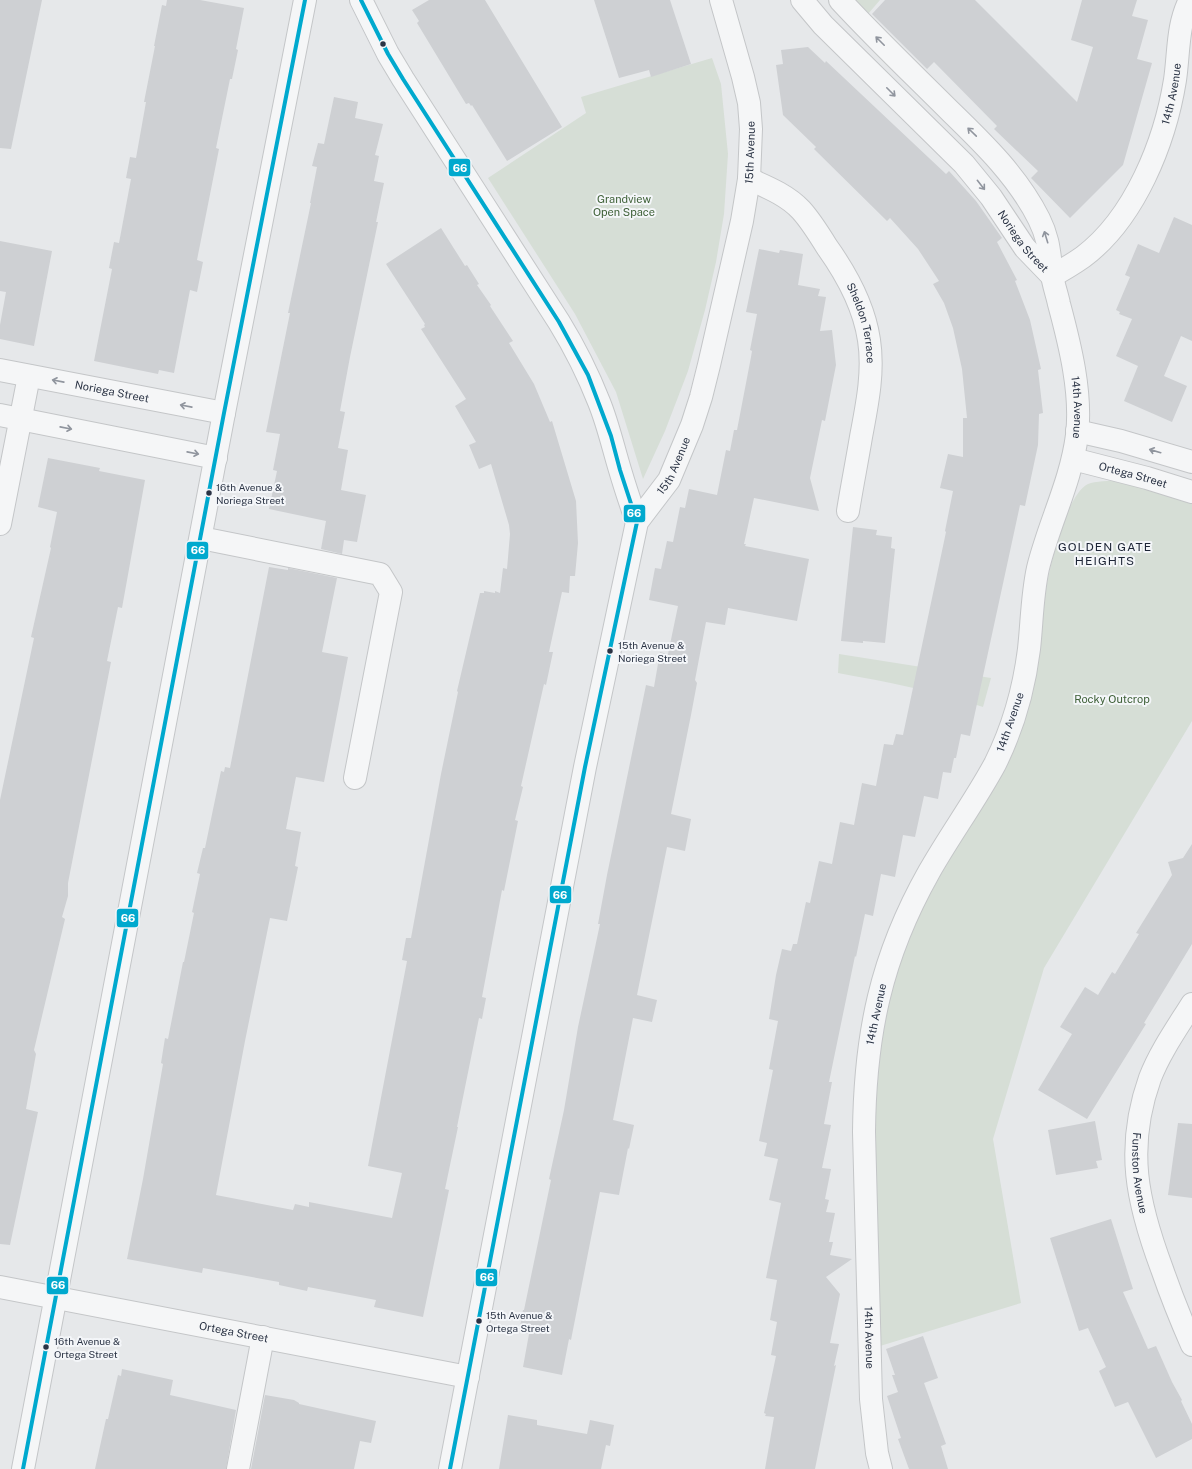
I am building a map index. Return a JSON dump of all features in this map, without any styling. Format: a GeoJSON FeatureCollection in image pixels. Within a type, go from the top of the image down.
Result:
{"type":"FeatureCollection","features":[{"type":"Feature","properties":{"kind":"street"},"geometry":{"type":"LineString","coordinates":[[23,1469],[224,413],[305,0]]}},
{"type":"Feature","properties":{"kind":"street"},"geometry":{"type":"LineString","coordinates":[[361,0],[388,54],[556,316],[575,350],[588,375],[611,436],[620,470],[637,522]]}},
{"type":"Feature","properties":{"kind":"street","name":"15th Avenue"},"geometry":{"type":"LineString","coordinates":[[450,1469],[585,767],[637,522],[669,480],[699,404],[740,229],[749,179],[751,129],[748,103],[735,46],[721,0]]}},
{"type":"Feature","properties":{"kind":"street","name":"Noriega Street"},"geometry":{"type":"LineString","coordinates":[[802,0],[823,25],[964,164],[995,202],[1025,248],[1052,276]]}},
{"type":"Feature","properties":{"kind":"street","name":"Noriega Street"},"geometry":{"type":"LineString","coordinates":[[840,0],[984,144],[1014,180],[1038,218],[1046,236],[1051,255],[1052,276]]}},
{"type":"Feature","properties":{"kind":"street","name":"14th Avenue"},"geometry":{"type":"LineString","coordinates":[[881,1469],[877,1453],[871,1399],[864,1132],[865,1086],[872,1027],[878,995],[888,963],[914,901],[936,859],[994,765],[1005,743],[1020,698],[1029,648],[1034,590],[1039,564],[1068,478],[1078,431],[1078,406],[1074,371],[1064,322],[1052,276],[1084,256],[1101,240],[1130,203],[1142,181],[1161,136],[1169,109],[1174,81],[1180,26],[1185,8],[1190,0]]}},
{"type":"Feature","properties":{"kind":"street","name":"Sheldon Terrace"},"geometry":{"type":"LineString","coordinates":[[749,179],[776,191],[800,209],[845,274],[864,317],[869,340],[870,387],[848,511]]}},
{"type":"Feature","properties":{"kind":"street","name":"Noriega Street"},"geometry":{"type":"LineString","coordinates":[[0,370],[224,413]]}},
{"type":"Feature","properties":{"kind":"street"},"geometry":{"type":"LineString","coordinates":[[0,524],[10,417],[29,376]]}},
{"type":"Feature","properties":{"kind":"street"},"geometry":{"type":"LineString","coordinates":[[10,417],[216,458]]}},
{"type":"Feature","properties":{"kind":"street"},"geometry":{"type":"LineString","coordinates":[[1078,431],[1121,441],[1192,462]]}},
{"type":"Feature","properties":{"kind":"street","name":"Ortega Street"},"geometry":{"type":"LineString","coordinates":[[1073,459],[1147,478],[1192,492]]}},
{"type":"Feature","properties":{"kind":"street"},"geometry":{"type":"LineString","coordinates":[[201,538],[380,574],[391,592],[355,778]]}},
{"type":"Feature","properties":{"kind":"street","name":"Funston Avenue"},"geometry":{"type":"LineString","coordinates":[[1192,1004],[1160,1055],[1150,1077],[1139,1116],[1135,1158],[1140,1203],[1148,1231],[1174,1303],[1192,1345]]}},
{"type":"Feature","properties":{"kind":"street","name":"Ortega Street"},"geometry":{"type":"LineString","coordinates":[[0,1287],[468,1377]]}},
{"type":"Feature","properties":{"kind":"street"},"geometry":{"type":"LineString","coordinates":[[238,1469],[263,1337]]}},
{"type":"Feature","properties":{"kind":"green space"},"geometry":{"type":"Polygon","coordinates":[[[855,0],[880,0],[868,14],[855,0]]]}},
{"type":"Feature","properties":{"kind":"green space","name":"Grandview Open Space"},"geometry":{"type":"Polygon","coordinates":[[[712,58],[721,84],[728,154],[724,214],[716,262],[705,310],[688,371],[665,431],[643,479],[616,392],[575,314],[488,178],[586,113],[581,97],[712,58]]]}},
{"type":"Feature","properties":{"kind":"green space","name":"Rocky Outcrop"},"geometry":{"type":"Polygon","coordinates":[[[1118,480],[1192,503],[1192,721],[1044,968],[993,1139],[1021,1303],[880,1346],[874,1140],[875,1101],[882,1037],[888,1004],[908,940],[921,911],[951,856],[988,797],[1044,600],[1049,573],[1059,537],[1072,503],[1080,491],[1088,484],[1118,480]]]}},
{"type":"Feature","properties":{"kind":"green space"},"geometry":{"type":"Polygon","coordinates":[[[839,654],[991,678],[983,707],[893,683],[838,673],[839,654]]]}},
{"type":"Feature","properties":{"kind":"building"},"geometry":{"type":"Polygon","coordinates":[[[0,0],[42,0],[11,149],[0,148],[0,0]]]}},
{"type":"Feature","properties":{"kind":"building"},"geometry":{"type":"Polygon","coordinates":[[[167,0],[200,0],[244,8],[236,49],[238,50],[232,79],[230,79],[216,148],[219,149],[197,260],[203,262],[197,292],[190,290],[174,373],[159,370],[158,374],[94,361],[112,269],[109,268],[114,242],[119,243],[131,179],[126,178],[130,157],[136,158],[146,102],[144,102],[162,5],[166,6],[167,0]]]}},
{"type":"Feature","properties":{"kind":"building"},"geometry":{"type":"Polygon","coordinates":[[[429,0],[485,0],[562,127],[507,161],[472,105],[471,106],[469,103],[466,104],[417,23],[419,21],[412,10],[429,0]]]}},
{"type":"Feature","properties":{"kind":"building"},"geometry":{"type":"Polygon","coordinates":[[[594,0],[670,0],[691,64],[651,77],[649,70],[619,78],[594,0]]]}},
{"type":"Feature","properties":{"kind":"building"},"geometry":{"type":"Polygon","coordinates":[[[885,0],[975,0],[1077,102],[1093,47],[1071,40],[1082,0],[1137,0],[1132,16],[1148,20],[1137,59],[1152,63],[1123,165],[1070,218],[1031,178],[1038,171],[994,129],[997,126],[934,62],[927,69],[872,14],[885,0]]]}},
{"type":"Feature","properties":{"kind":"building"},"geometry":{"type":"Polygon","coordinates":[[[808,47],[825,63],[826,61],[946,174],[949,171],[976,201],[1002,238],[997,242],[1017,280],[1015,281],[1030,320],[1041,369],[1038,370],[1043,413],[1039,414],[1038,445],[1025,506],[1020,505],[970,736],[961,734],[951,773],[943,772],[938,799],[924,796],[915,837],[903,835],[895,877],[881,874],[873,916],[865,914],[856,957],[855,956],[829,1082],[832,1082],[824,1124],[831,1125],[822,1168],[831,1169],[825,1199],[829,1200],[826,1212],[835,1213],[829,1242],[833,1242],[830,1255],[852,1259],[826,1277],[840,1294],[830,1343],[839,1344],[815,1469],[765,1469],[774,1417],[765,1416],[766,1414],[764,1413],[776,1356],[771,1355],[777,1322],[770,1320],[777,1280],[766,1278],[781,1203],[769,1200],[778,1159],[764,1156],[767,1143],[759,1141],[773,1070],[769,1069],[778,1021],[769,1019],[776,975],[782,949],[791,951],[793,944],[797,944],[806,902],[810,903],[819,861],[832,864],[840,822],[854,825],[862,783],[876,786],[884,744],[893,745],[896,734],[903,735],[946,532],[953,491],[940,488],[948,454],[963,457],[963,418],[967,418],[962,369],[953,328],[944,303],[933,284],[939,281],[918,249],[890,218],[887,221],[814,149],[816,147],[783,115],[776,65],[783,64],[781,50],[808,47]]]}},
{"type":"Feature","properties":{"kind":"building"},"geometry":{"type":"Polygon","coordinates":[[[334,97],[358,102],[355,118],[383,124],[375,155],[379,156],[374,181],[384,183],[376,222],[378,222],[340,411],[345,412],[338,448],[348,450],[341,490],[366,495],[357,542],[344,540],[342,554],[321,549],[326,521],[269,509],[277,471],[273,470],[280,434],[266,432],[290,313],[288,313],[311,203],[317,167],[312,166],[318,143],[324,144],[334,97]]]}},
{"type":"Feature","properties":{"kind":"building"},"geometry":{"type":"Polygon","coordinates":[[[1174,217],[1192,225],[1192,341],[1181,336],[1164,376],[1187,386],[1172,422],[1124,401],[1138,366],[1116,356],[1132,319],[1119,314],[1120,312],[1116,310],[1130,277],[1125,275],[1138,244],[1159,253],[1174,217]]]}},
{"type":"Feature","properties":{"kind":"building"},"geometry":{"type":"Polygon","coordinates":[[[441,228],[465,266],[467,265],[479,284],[477,285],[513,341],[509,343],[534,384],[550,422],[552,421],[576,501],[578,543],[575,576],[570,576],[569,593],[562,592],[549,652],[553,652],[546,685],[544,684],[521,786],[523,787],[515,820],[518,821],[504,891],[502,890],[482,997],[486,998],[482,1019],[479,1018],[457,1127],[445,1189],[449,1190],[423,1317],[374,1307],[376,1300],[308,1287],[307,1291],[279,1285],[279,1282],[203,1268],[202,1273],[127,1259],[143,1179],[163,1064],[161,1063],[165,1038],[168,1039],[194,913],[192,912],[200,874],[197,873],[203,848],[205,848],[221,771],[224,772],[225,767],[230,768],[269,567],[288,570],[288,568],[337,578],[322,652],[348,657],[324,782],[296,777],[286,829],[301,832],[295,866],[298,867],[287,921],[270,918],[216,1195],[293,1210],[295,1204],[309,1207],[309,1202],[392,1218],[402,1173],[368,1166],[407,961],[402,960],[406,938],[411,938],[457,691],[480,593],[484,593],[484,591],[495,593],[495,591],[500,593],[503,568],[507,569],[510,534],[509,525],[491,464],[479,469],[469,445],[476,442],[455,406],[466,399],[421,329],[425,327],[425,324],[386,264],[441,228]]]}},
{"type":"Feature","properties":{"kind":"building"},"geometry":{"type":"Polygon","coordinates":[[[0,241],[52,251],[34,346],[0,339],[0,325],[6,292],[0,291],[0,241]]]}},
{"type":"Feature","properties":{"kind":"building"},"geometry":{"type":"Polygon","coordinates":[[[759,249],[779,253],[780,250],[803,254],[798,285],[820,289],[818,296],[826,297],[820,331],[832,330],[836,365],[825,421],[822,420],[810,478],[819,511],[754,498],[744,544],[746,544],[745,546],[809,559],[797,621],[728,608],[725,625],[706,622],[695,680],[697,683],[671,814],[691,819],[685,851],[667,847],[637,995],[657,1000],[652,1022],[633,1018],[613,1120],[634,1125],[619,1195],[600,1192],[571,1340],[569,1339],[562,1375],[523,1367],[529,1334],[519,1332],[551,1180],[549,1179],[564,1110],[578,1027],[600,924],[598,924],[607,875],[646,685],[654,687],[660,652],[668,654],[678,606],[649,600],[655,568],[661,569],[667,541],[673,542],[680,507],[685,508],[689,489],[717,495],[726,450],[730,451],[734,430],[737,430],[751,357],[752,351],[750,350],[757,314],[746,312],[759,249]]]}},
{"type":"Feature","properties":{"kind":"building"},"geometry":{"type":"Polygon","coordinates":[[[48,458],[100,468],[99,471],[145,480],[122,608],[118,607],[107,661],[111,662],[68,883],[68,896],[62,917],[65,919],[34,1050],[36,1054],[26,1109],[38,1112],[10,1245],[0,1244],[0,800],[34,638],[31,637],[51,548],[57,512],[38,507],[48,458]]]}},
{"type":"Feature","properties":{"kind":"building"},"geometry":{"type":"Polygon","coordinates":[[[853,527],[877,530],[876,535],[892,537],[891,548],[895,549],[885,643],[841,641],[853,527]]]}},
{"type":"Feature","properties":{"kind":"building"},"geometry":{"type":"Polygon","coordinates":[[[1192,844],[1192,944],[1144,1023],[1146,1024],[1087,1119],[1038,1090],[1072,1034],[1060,1027],[1085,987],[1098,995],[1112,972],[1115,974],[1139,934],[1136,933],[1172,875],[1168,862],[1183,858],[1192,844]]]}},
{"type":"Feature","properties":{"kind":"building"},"geometry":{"type":"Polygon","coordinates":[[[1095,1121],[1102,1160],[1096,1161],[1098,1168],[1056,1175],[1048,1130],[1095,1121]]]}},
{"type":"Feature","properties":{"kind":"building"},"geometry":{"type":"Polygon","coordinates":[[[1178,1123],[1192,1124],[1192,1198],[1168,1195],[1178,1123]]]}},
{"type":"Feature","properties":{"kind":"building"},"geometry":{"type":"Polygon","coordinates":[[[1111,1219],[1133,1289],[1123,1292],[1148,1349],[1156,1346],[1192,1424],[1192,1439],[1156,1458],[1128,1402],[1115,1407],[1099,1371],[1106,1367],[1088,1328],[1079,1331],[1050,1238],[1111,1219]]]}},
{"type":"Feature","properties":{"kind":"building"},"geometry":{"type":"Polygon","coordinates":[[[923,1336],[938,1378],[924,1383],[946,1444],[941,1446],[948,1469],[909,1469],[898,1439],[901,1438],[887,1396],[898,1392],[892,1375],[895,1375],[886,1349],[923,1336]]]}},
{"type":"Feature","properties":{"kind":"building"},"geometry":{"type":"Polygon","coordinates":[[[122,1369],[173,1380],[170,1395],[236,1410],[226,1469],[95,1469],[106,1419],[108,1419],[118,1375],[121,1376],[122,1369]]]}},
{"type":"Feature","properties":{"kind":"building"},"geometry":{"type":"Polygon","coordinates":[[[265,1395],[294,1400],[299,1404],[376,1421],[371,1443],[360,1441],[354,1469],[251,1469],[265,1395]]]}},
{"type":"Feature","properties":{"kind":"building"},"geometry":{"type":"Polygon","coordinates":[[[508,1415],[537,1420],[537,1425],[587,1434],[590,1420],[614,1425],[610,1446],[606,1445],[601,1469],[499,1469],[508,1415]]]}},
{"type":"Feature","properties":{"kind":"transit line","name":"66"},"geometry":{"type":"LineString","coordinates":[[23,1469],[224,413],[305,0]]}},
{"type":"Feature","properties":{"kind":"transit line","name":"66"},"geometry":{"type":"LineString","coordinates":[[361,0],[388,54],[403,79],[559,322],[588,375],[611,436],[620,470],[637,522],[585,767],[450,1469]]}},
{"type":"Feature","properties":{"kind":"place","name":"16th Avenue & Noriega Street"},"geometry":{"type":"Point","coordinates":[209,493]}},
{"type":"Feature","properties":{"kind":"place","name":"15th Avenue & Noriega Street"},"geometry":{"type":"Point","coordinates":[610,651]}},
{"type":"Feature","properties":{"kind":"place","name":"15th Avenue & Ortega Street"},"geometry":{"type":"Point","coordinates":[479,1321]}},
{"type":"Feature","properties":{"kind":"place","name":"16th Avenue & Ortega Street"},"geometry":{"type":"Point","coordinates":[46,1347]}},
{"type":"Feature","properties":{"kind":"district","name":"GOLDEN GATE HEIGHTS"},"geometry":{"type":"Point","coordinates":[1105,554]}}]}
